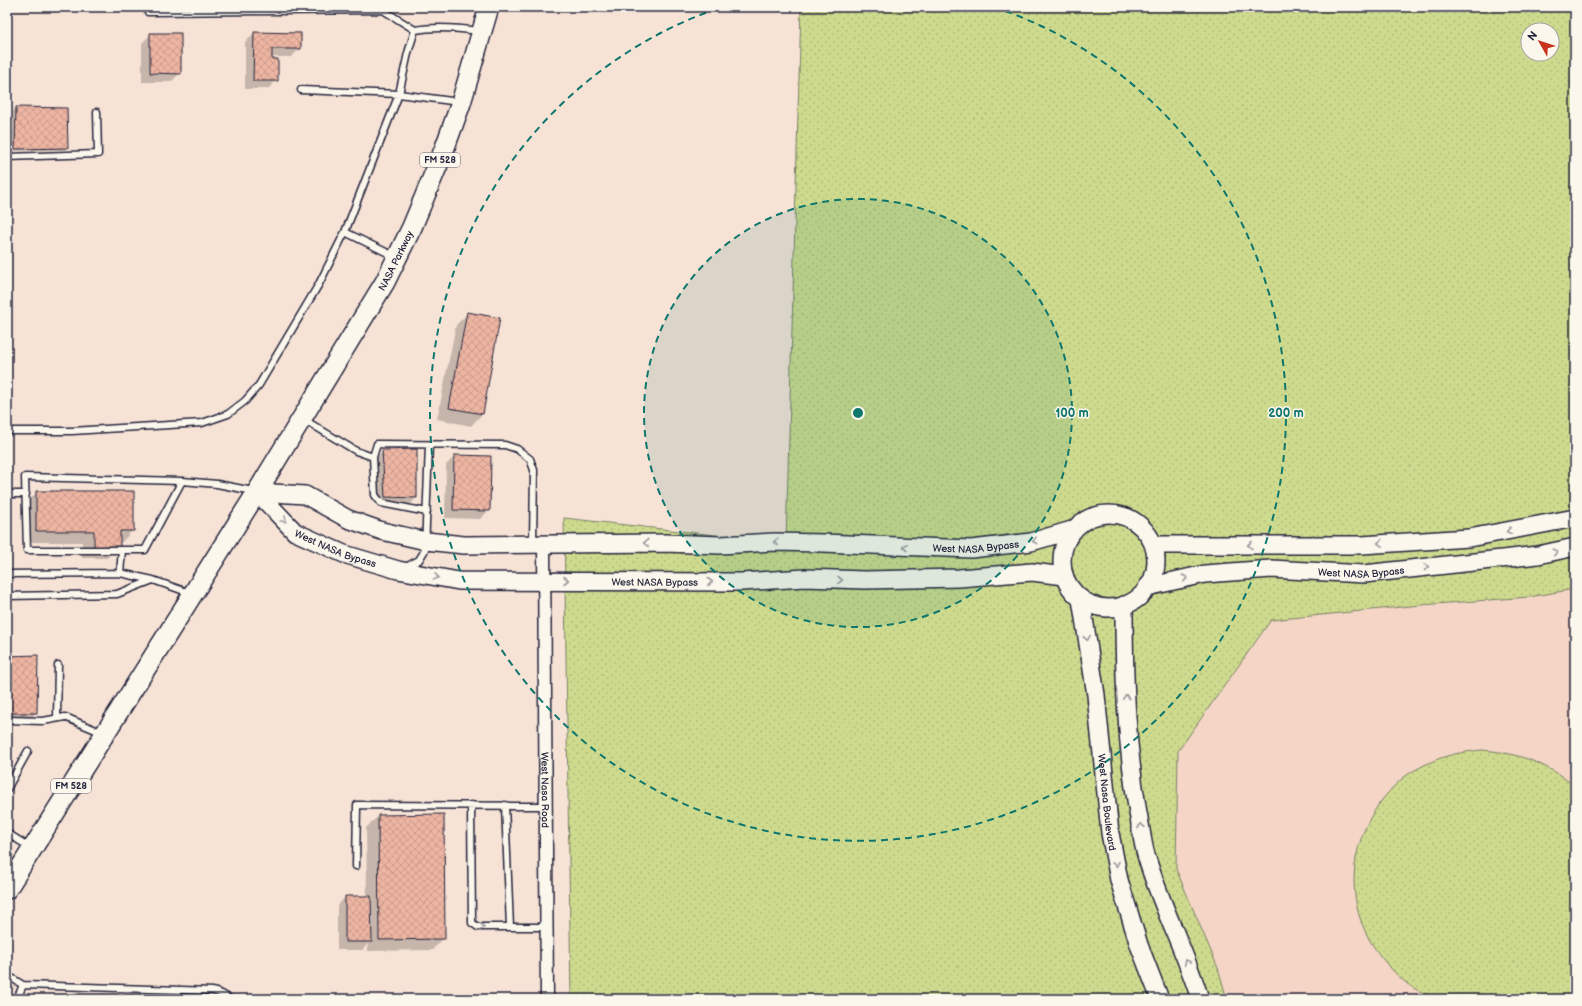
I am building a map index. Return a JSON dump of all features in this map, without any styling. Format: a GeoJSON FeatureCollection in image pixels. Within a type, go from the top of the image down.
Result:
{"type":"FeatureCollection","features":[{"type":"Feature","properties":{"kind":"main road","name":"NASA Parkway"},"geometry":{"type":"LineString","coordinates":[[257,492],[371,305],[397,258],[426,196],[461,103],[489,7]]}},
{"type":"Feature","properties":{"kind":"main road","name":"FM 528"},"geometry":{"type":"LineString","coordinates":[[7,889],[257,492]]}},
{"type":"Feature","properties":{"kind":"street","name":"West NASA Bypass"},"geometry":{"type":"LineString","coordinates":[[257,492],[305,495],[348,519],[382,531],[426,541],[464,545],[664,543],[720,544],[788,542],[971,549],[1030,542],[1072,530],[1085,520],[1100,514],[1116,514],[1132,520],[1144,530],[1154,545],[1156,559],[1154,574],[1147,587],[1137,598],[1124,605],[1109,608],[1095,606],[1081,599],[1071,589],[1064,576],[1061,560],[1064,544],[1072,530]]}},
{"type":"Feature","properties":{"kind":"street","name":"West NASA Bypass"},"geometry":{"type":"LineString","coordinates":[[257,492],[295,532],[344,554],[398,570],[459,581],[545,580],[742,582],[805,578],[873,580],[959,578],[1032,572],[1064,576]]}},
{"type":"Feature","properties":{"kind":"street"},"geometry":{"type":"LineString","coordinates":[[1154,545],[1362,545],[1469,538],[1575,518]]}},
{"type":"Feature","properties":{"kind":"street","name":"West Nasa Road"},"geometry":{"type":"LineString","coordinates":[[539,545],[545,580],[547,999]]}},
{"type":"Feature","properties":{"kind":"street","name":"West NASA Bypass"},"geometry":{"type":"LineString","coordinates":[[1147,587],[1205,574],[1271,569],[1364,574],[1538,555],[1575,547]]}},
{"type":"Feature","properties":{"kind":"street","name":"West Nasa Boulevard"},"geometry":{"type":"LineString","coordinates":[[1081,599],[1096,695],[1110,833],[1122,887],[1139,945],[1160,999]]}},
{"type":"Feature","properties":{"kind":"street"},"geometry":{"type":"LineString","coordinates":[[1124,605],[1124,680],[1132,779],[1146,854],[1167,916],[1190,968],[1200,999]]}},
{"type":"Feature","properties":{"kind":"lane"},"geometry":{"type":"LineString","coordinates":[[148,12],[383,10],[415,30],[428,28],[455,28],[482,32]]}},
{"type":"Feature","properties":{"kind":"lane"},"geometry":{"type":"LineString","coordinates":[[7,431],[72,431],[202,423],[228,414],[245,401],[259,385],[318,284],[345,232],[399,94],[408,53],[415,30]]}},
{"type":"Feature","properties":{"kind":"lane"},"geometry":{"type":"LineString","coordinates":[[301,90],[399,94],[461,103]]}},
{"type":"Feature","properties":{"kind":"lane"},"geometry":{"type":"LineString","coordinates":[[7,157],[98,154],[97,112]]}},
{"type":"Feature","properties":{"kind":"lane"},"geometry":{"type":"LineString","coordinates":[[345,232],[397,258]]}},
{"type":"Feature","properties":{"kind":"lane"},"geometry":{"type":"LineString","coordinates":[[302,419],[356,451],[373,457]]}},
{"type":"Feature","properties":{"kind":"lane"},"geometry":{"type":"LineString","coordinates":[[427,512],[381,503],[375,495],[373,457],[377,444],[506,445],[518,449],[530,459],[534,470],[539,545]]}},
{"type":"Feature","properties":{"kind":"lane"},"geometry":{"type":"LineString","coordinates":[[398,570],[419,560],[425,550],[429,445]]}},
{"type":"Feature","properties":{"kind":"lane"},"geometry":{"type":"LineString","coordinates":[[182,481],[145,550],[27,550],[25,477],[182,481],[217,484],[257,492]]}},
{"type":"Feature","properties":{"kind":"lane"},"geometry":{"type":"LineString","coordinates":[[7,494],[26,494]]}},
{"type":"Feature","properties":{"kind":"lane"},"geometry":{"type":"LineString","coordinates":[[120,573],[122,550]]}},
{"type":"Feature","properties":{"kind":"lane"},"geometry":{"type":"LineString","coordinates":[[7,574],[120,573],[153,580],[193,594]]}},
{"type":"Feature","properties":{"kind":"lane"},"geometry":{"type":"LineString","coordinates":[[7,596],[117,594],[153,580]]}},
{"type":"Feature","properties":{"kind":"lane"},"geometry":{"type":"LineString","coordinates":[[57,718],[58,664]]}},
{"type":"Feature","properties":{"kind":"lane"},"geometry":{"type":"LineString","coordinates":[[7,720],[43,721],[65,717],[104,733]]}},
{"type":"Feature","properties":{"kind":"lane"},"geometry":{"type":"LineString","coordinates":[[7,789],[28,750]]}},
{"type":"Feature","properties":{"kind":"lane"},"geometry":{"type":"LineString","coordinates":[[356,866],[356,805],[546,806]]}},
{"type":"Feature","properties":{"kind":"lane"},"geometry":{"type":"LineString","coordinates":[[471,805],[472,923],[478,927],[547,927]]}},
{"type":"Feature","properties":{"kind":"lane"},"geometry":{"type":"LineString","coordinates":[[505,805],[510,927]]}},
{"type":"Feature","properties":{"kind":"lane"},"geometry":{"type":"LineString","coordinates":[[7,833],[32,849]]}},
{"type":"Feature","properties":{"kind":"lane"},"geometry":{"type":"LineString","coordinates":[[7,975],[23,985],[213,990],[230,999]]}},
{"type":"Feature","properties":{"kind":"lane"},"geometry":{"type":"LineString","coordinates":[[17,999],[23,985]]}},
{"type":"Feature","properties":{"kind":"shaded area"},"geometry":{"type":"Polygon","coordinates":[[[1575,589],[1575,999],[1227,999],[1218,968],[1176,869],[1178,751],[1271,620],[1421,605],[1529,597],[1575,589]]]}},
{"type":"Feature","properties":{"kind":"green space"},"geometry":{"type":"Polygon","coordinates":[[[801,7],[1575,7],[1575,589],[1529,597],[1421,605],[1271,620],[1178,751],[1176,869],[1218,968],[1227,999],[571,999],[564,518],[786,543],[801,7]]]}},
{"type":"Feature","properties":{"kind":"green space"},"geometry":{"type":"Polygon","coordinates":[[[1482,750],[1501,752],[1528,759],[1555,772],[1575,786],[1575,999],[1455,999],[1428,995],[1413,988],[1394,972],[1378,953],[1364,928],[1357,909],[1354,888],[1355,868],[1358,848],[1365,828],[1375,810],[1395,785],[1415,770],[1449,755],[1482,750]]]}},
{"type":"Feature","properties":{"kind":"building"},"geometry":{"type":"Polygon","coordinates":[[[254,32],[301,33],[301,49],[272,49],[272,59],[278,59],[278,81],[253,81],[254,32]]]}},
{"type":"Feature","properties":{"kind":"building"},"geometry":{"type":"Polygon","coordinates":[[[150,33],[181,33],[181,74],[150,73],[150,33]]]}},
{"type":"Feature","properties":{"kind":"building"},"geometry":{"type":"Polygon","coordinates":[[[16,107],[67,108],[68,148],[15,149],[16,107]]]}},
{"type":"Feature","properties":{"kind":"building"},"geometry":{"type":"Polygon","coordinates":[[[467,312],[500,318],[483,414],[449,408],[467,312]]]}},
{"type":"Feature","properties":{"kind":"building"},"geometry":{"type":"Polygon","coordinates":[[[417,449],[417,498],[385,497],[382,450],[417,449]]]}},
{"type":"Feature","properties":{"kind":"building"},"geometry":{"type":"Polygon","coordinates":[[[454,455],[491,456],[490,511],[453,510],[454,455]]]}},
{"type":"Feature","properties":{"kind":"building"},"geometry":{"type":"Polygon","coordinates":[[[36,491],[134,491],[134,531],[120,531],[120,547],[94,547],[94,531],[36,531],[36,491]]]}},
{"type":"Feature","properties":{"kind":"building"},"geometry":{"type":"Polygon","coordinates":[[[38,655],[37,713],[7,713],[7,656],[38,655]]]}},
{"type":"Feature","properties":{"kind":"building"},"geometry":{"type":"Polygon","coordinates":[[[444,814],[445,939],[379,940],[378,815],[444,814]]]}},
{"type":"Feature","properties":{"kind":"building"},"geometry":{"type":"Polygon","coordinates":[[[345,896],[371,896],[372,942],[345,942],[345,896]]]}}]}
